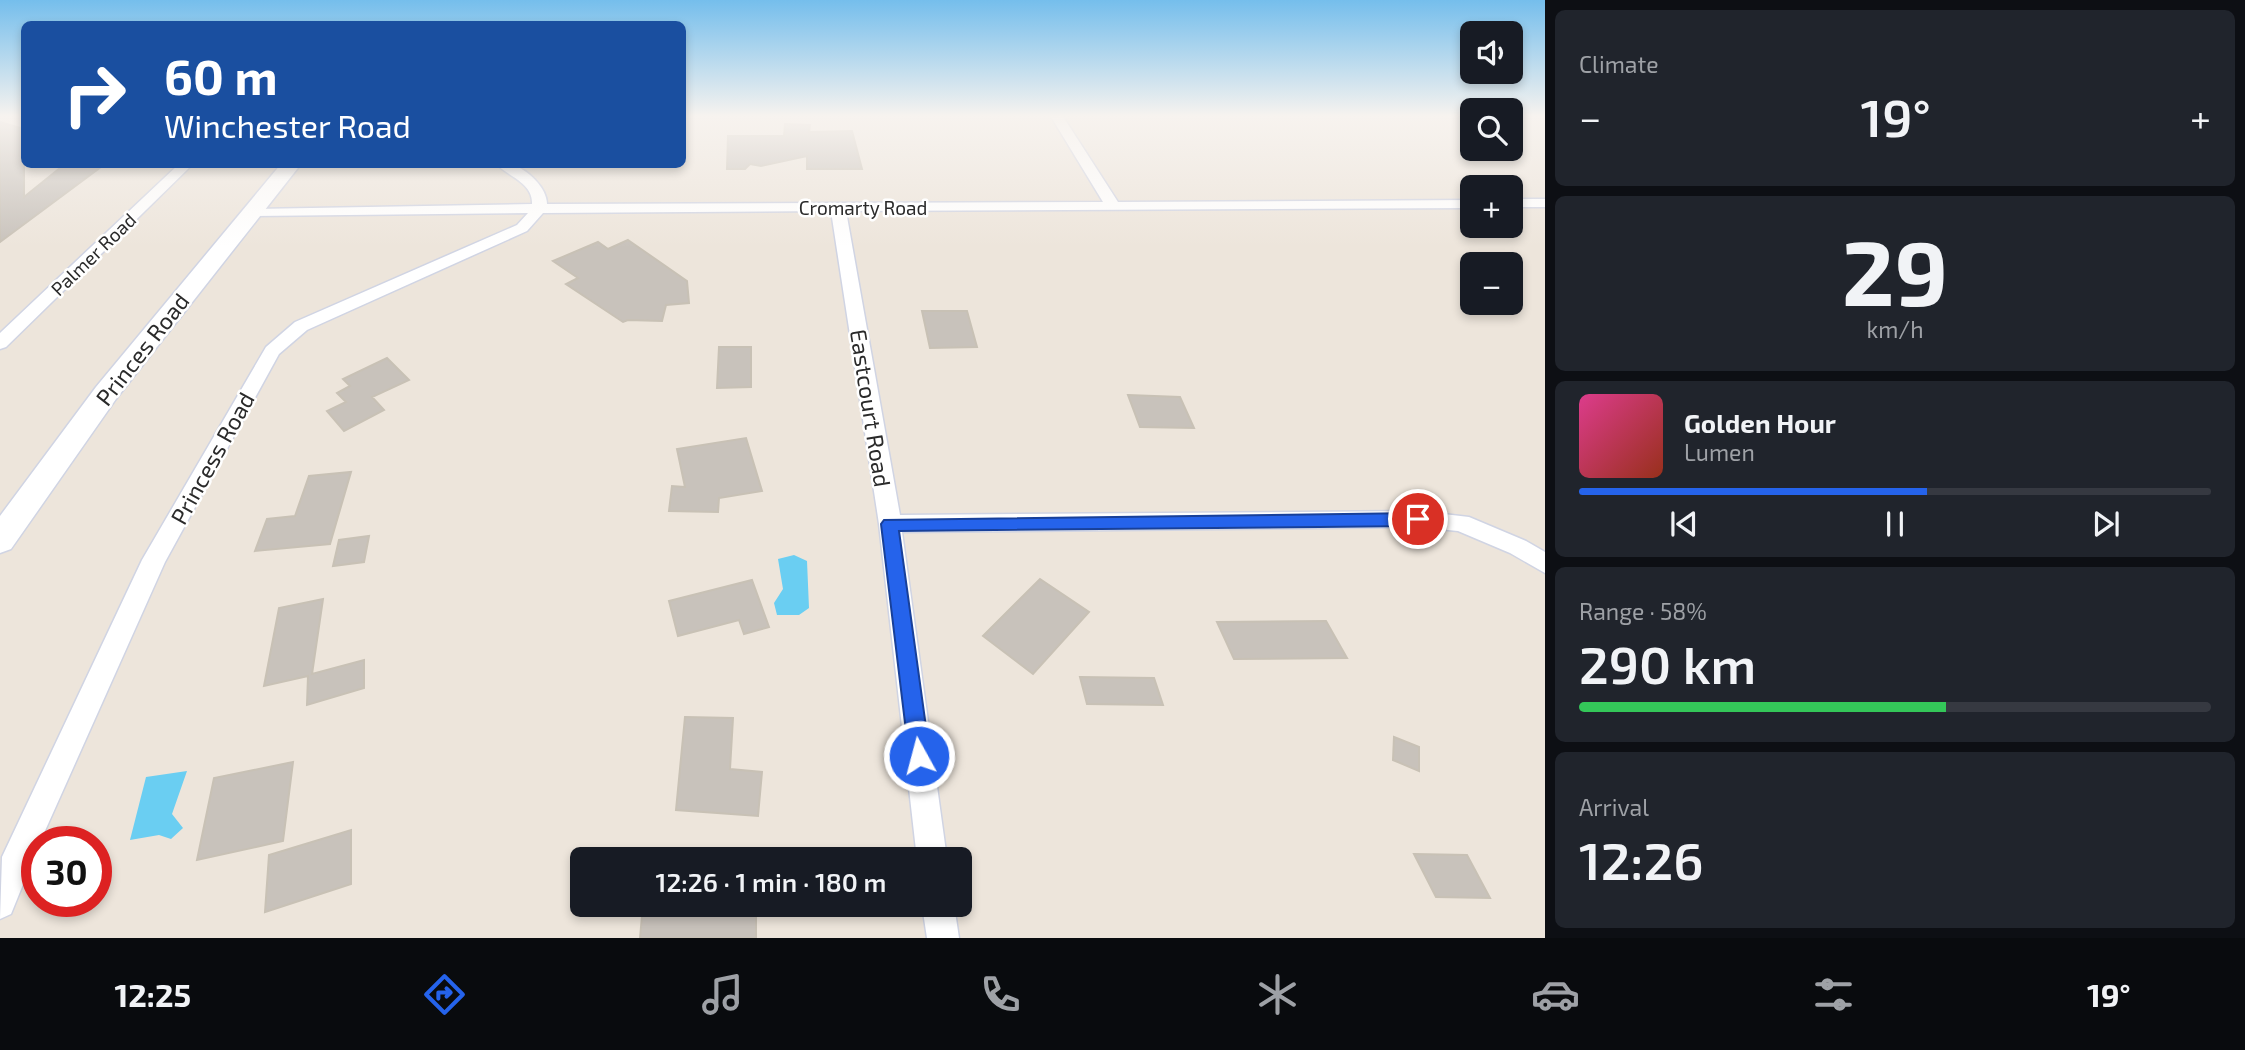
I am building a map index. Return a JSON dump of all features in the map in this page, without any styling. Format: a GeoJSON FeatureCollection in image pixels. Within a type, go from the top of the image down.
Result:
{"type":"FeatureCollection","features":[{"type":"Feature","properties":{"kind":"main road","name":"Princes Road"},"geometry":{"type":"LineString","coordinates":[[0,540],[106,393],[289,168]]}},
{"type":"Feature","properties":{"kind":"street"},"geometry":{"type":"LineString","coordinates":[[1084,159],[1114,207]]}},
{"type":"Feature","properties":{"kind":"street","name":"Palmer Road"},"geometry":{"type":"LineString","coordinates":[[0,344],[183,168]]}},
{"type":"Feature","properties":{"kind":"street"},"geometry":{"type":"LineString","coordinates":[[509,168],[532,182],[539,194],[540,207]]}},
{"type":"Feature","properties":{"kind":"street"},"geometry":{"type":"LineString","coordinates":[[1523,203],[1545,203]]}},
{"type":"Feature","properties":{"kind":"street","name":"Cromarty Road"},"geometry":{"type":"LineString","coordinates":[[254,212],[540,207],[1460,204]]}},
{"type":"Feature","properties":{"kind":"street","name":"Princess Road"},"geometry":{"type":"LineString","coordinates":[[0,902],[13,867],[154,560],[272,351],[301,326],[522,228],[534,219],[540,207]]}},
{"type":"Feature","properties":{"kind":"street","name":"Eastcourt Road"},"geometry":{"type":"LineString","coordinates":[[838,207],[890,524],[930,847]]}},
{"type":"Feature","properties":{"kind":"street"},"geometry":{"type":"LineString","coordinates":[[890,524],[1418,519],[1461,523],[1518,547],[1545,564]]}},
{"type":"Feature","properties":{"kind":"street"},"geometry":{"type":"LineString","coordinates":[[940,917],[943,938]]}},
{"type":"Feature","properties":{"kind":"water"},"geometry":{"type":"Polygon","coordinates":[[[794,555],[807,561],[809,608],[799,615],[777,615],[774,603],[783,589],[778,559],[794,555]]]}},
{"type":"Feature","properties":{"kind":"water"},"geometry":{"type":"Polygon","coordinates":[[[187,771],[172,814],[183,828],[171,839],[159,835],[130,840],[146,777],[187,771]]]}},
{"type":"Feature","properties":{"kind":"building"},"geometry":{"type":"Polygon","coordinates":[[[0,159],[21,159],[21,168],[24,168],[24,197],[60,168],[100,168],[0,242],[0,159]]]}},
{"type":"Feature","properties":{"kind":"building"},"geometry":{"type":"Polygon","coordinates":[[[727,159],[794,159],[761,166],[750,164],[745,169],[727,169],[727,159]]]}},
{"type":"Feature","properties":{"kind":"building"},"geometry":{"type":"Polygon","coordinates":[[[807,159],[859,159],[862,169],[807,169],[807,159]]]}},
{"type":"Feature","properties":{"kind":"building"},"geometry":{"type":"Polygon","coordinates":[[[628,240],[687,281],[689,303],[666,305],[662,321],[623,322],[566,284],[578,278],[553,261],[598,242],[608,249],[628,240]]]}},
{"type":"Feature","properties":{"kind":"building"},"geometry":{"type":"Polygon","coordinates":[[[922,311],[967,311],[977,347],[930,348],[922,311]]]}},
{"type":"Feature","properties":{"kind":"building"},"geometry":{"type":"Polygon","coordinates":[[[719,347],[751,347],[751,387],[717,388],[719,347]]]}},
{"type":"Feature","properties":{"kind":"building"},"geometry":{"type":"Polygon","coordinates":[[[387,358],[409,380],[372,397],[384,410],[344,431],[327,411],[346,402],[337,393],[350,386],[343,379],[387,358]]]}},
{"type":"Feature","properties":{"kind":"building"},"geometry":{"type":"Polygon","coordinates":[[[1128,395],[1180,397],[1194,428],[1140,427],[1128,395]]]}},
{"type":"Feature","properties":{"kind":"building"},"geometry":{"type":"Polygon","coordinates":[[[746,438],[762,491],[719,498],[718,512],[669,511],[672,486],[685,487],[677,449],[746,438]]]}},
{"type":"Feature","properties":{"kind":"building"},"geometry":{"type":"Polygon","coordinates":[[[351,472],[330,544],[255,551],[267,519],[295,516],[309,476],[351,472]]]}},
{"type":"Feature","properties":{"kind":"building"},"geometry":{"type":"Polygon","coordinates":[[[369,536],[364,562],[333,566],[339,540],[369,536]]]}},
{"type":"Feature","properties":{"kind":"building"},"geometry":{"type":"Polygon","coordinates":[[[1040,579],[1089,612],[1033,674],[983,636],[1040,579]]]}},
{"type":"Feature","properties":{"kind":"building"},"geometry":{"type":"Polygon","coordinates":[[[752,580],[769,627],[744,634],[739,620],[678,636],[669,601],[752,580]]]}},
{"type":"Feature","properties":{"kind":"building"},"geometry":{"type":"Polygon","coordinates":[[[323,599],[312,674],[364,660],[364,688],[307,705],[308,676],[264,686],[279,608],[323,599]]]}},
{"type":"Feature","properties":{"kind":"building"},"geometry":{"type":"Polygon","coordinates":[[[1326,621],[1347,658],[1234,659],[1217,622],[1326,621]]]}},
{"type":"Feature","properties":{"kind":"building"},"geometry":{"type":"Polygon","coordinates":[[[1080,677],[1154,678],[1163,705],[1087,704],[1080,677]]]}},
{"type":"Feature","properties":{"kind":"building"},"geometry":{"type":"Polygon","coordinates":[[[685,717],[733,718],[730,769],[762,772],[758,816],[676,810],[685,717]]]}},
{"type":"Feature","properties":{"kind":"building"},"geometry":{"type":"Polygon","coordinates":[[[1394,737],[1419,747],[1419,771],[1393,760],[1394,737]]]}},
{"type":"Feature","properties":{"kind":"building"},"geometry":{"type":"Polygon","coordinates":[[[293,762],[283,841],[197,860],[214,778],[293,762]]]}},
{"type":"Feature","properties":{"kind":"building"},"geometry":{"type":"Polygon","coordinates":[[[351,830],[351,884],[265,912],[269,855],[351,830]]]}},
{"type":"Feature","properties":{"kind":"building"},"geometry":{"type":"Polygon","coordinates":[[[1414,854],[1467,855],[1490,898],[1436,897],[1414,854]]]}},
{"type":"Feature","properties":{"kind":"building"},"geometry":{"type":"Polygon","coordinates":[[[642,917],[756,917],[756,938],[640,938],[642,917]]]}},
{"type":"Feature","properties":{"kind":"route"},"geometry":{"type":"LineString","coordinates":[[919,756],[890,524],[1418,519]]}}]}
